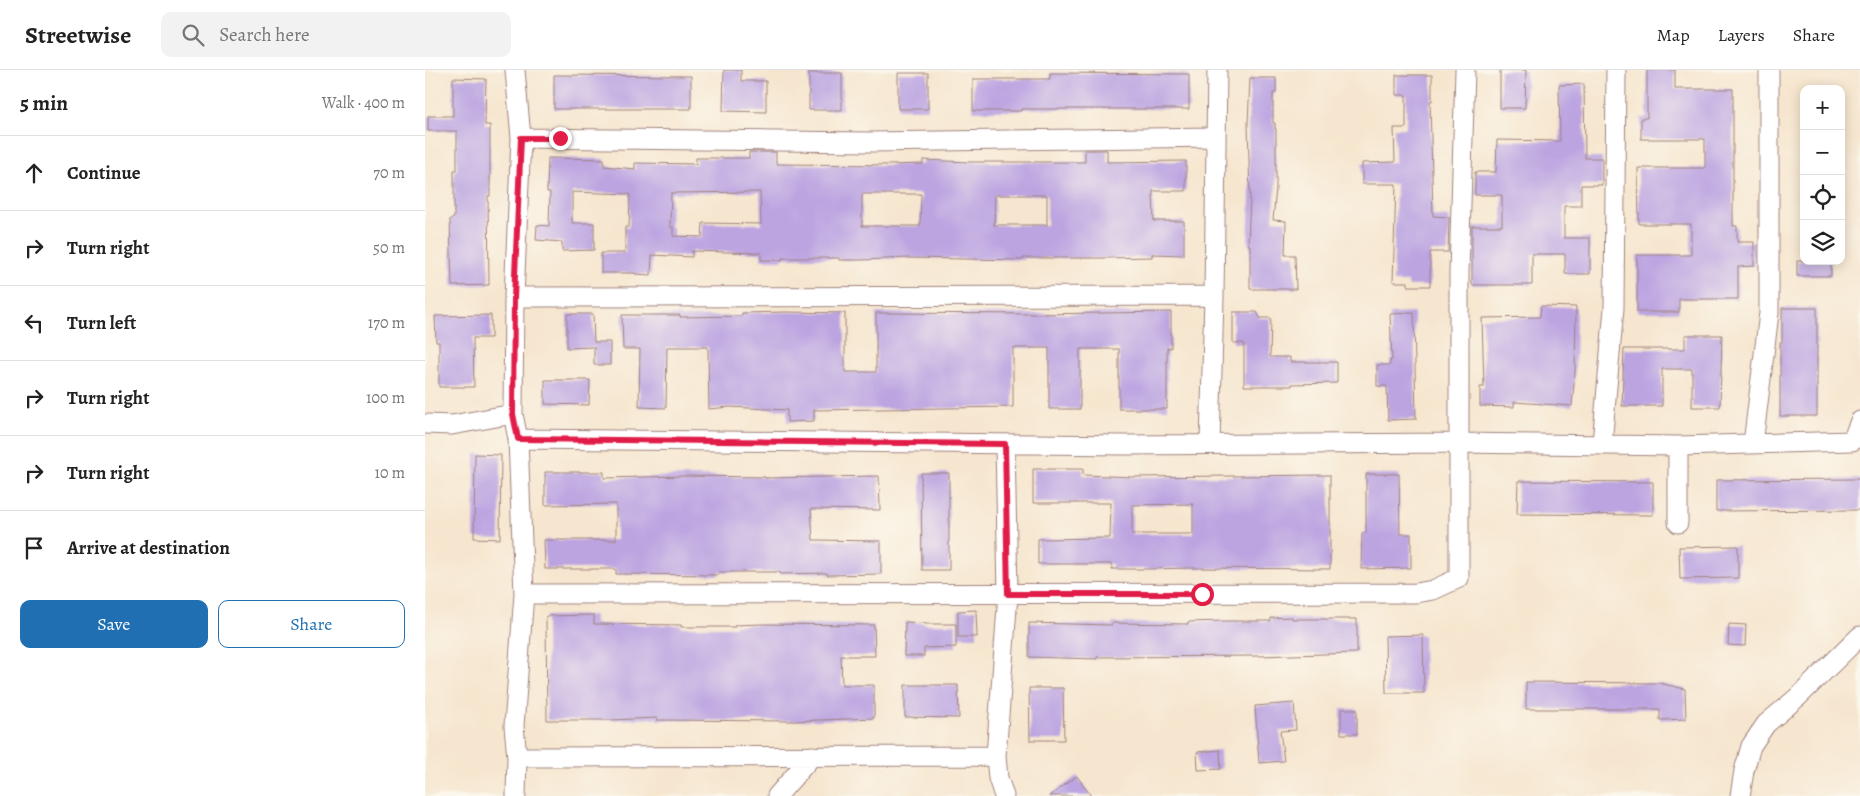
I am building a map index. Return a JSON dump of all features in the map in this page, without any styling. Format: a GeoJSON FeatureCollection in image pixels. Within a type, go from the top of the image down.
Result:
{"type":"FeatureCollection","features":[{"type":"Feature","properties":{"kind":"street"},"geometry":{"type":"LineString","coordinates":[[515,70],[521,138],[514,298],[513,414],[518,439],[524,594],[514,726],[517,757],[516,796]]}},
{"type":"Feature","properties":{"kind":"street"},"geometry":{"type":"LineString","coordinates":[[1210,444],[1217,70]]}},
{"type":"Feature","properties":{"kind":"street"},"geometry":{"type":"LineString","coordinates":[[524,594],[1416,594],[1433,590],[1459,578],[1459,273],[1465,70]]}},
{"type":"Feature","properties":{"kind":"street"},"geometry":{"type":"LineString","coordinates":[[1601,444],[1613,308],[1616,70]]}},
{"type":"Feature","properties":{"kind":"street"},"geometry":{"type":"LineString","coordinates":[[1753,444],[1769,313],[1769,70]]}},
{"type":"Feature","properties":{"kind":"street"},"geometry":{"type":"LineString","coordinates":[[521,138],[871,142],[1215,137]]}},
{"type":"Feature","properties":{"kind":"street"},"geometry":{"type":"LineString","coordinates":[[514,298],[1214,296]]}},
{"type":"Feature","properties":{"kind":"street"},"geometry":{"type":"LineString","coordinates":[[425,424],[452,425],[513,414]]}},
{"type":"Feature","properties":{"kind":"street"},"geometry":{"type":"LineString","coordinates":[[518,439],[1005,444],[1458,443],[1678,446],[1856,442],[1860,421]]}},
{"type":"Feature","properties":{"kind":"street"},"geometry":{"type":"LineString","coordinates":[[1004,796],[998,778],[996,756],[1008,594],[1005,444]]}},
{"type":"Feature","properties":{"kind":"street"},"geometry":{"type":"LineString","coordinates":[[1678,446],[1678,523]]}},
{"type":"Feature","properties":{"kind":"street"},"geometry":{"type":"LineString","coordinates":[[1739,796],[1751,746],[1766,724],[1806,690],[1860,636]]}},
{"type":"Feature","properties":{"kind":"street"},"geometry":{"type":"LineString","coordinates":[[777,796],[812,756]]}},
{"type":"Feature","properties":{"kind":"street"},"geometry":{"type":"LineString","coordinates":[[517,757],[996,756]]}},
{"type":"Feature","properties":{"kind":"building"},"geometry":{"type":"Polygon","coordinates":[[[724,70],[741,70],[741,81],[766,81],[766,112],[723,111],[724,70]]]}},
{"type":"Feature","properties":{"kind":"building"},"geometry":{"type":"Polygon","coordinates":[[[1500,70],[1526,70],[1525,108],[1500,108],[1500,70]]]}},
{"type":"Feature","properties":{"kind":"building"},"geometry":{"type":"Polygon","coordinates":[[[1647,70],[1675,70],[1675,89],[1733,89],[1733,226],[1737,226],[1737,242],[1754,242],[1754,266],[1738,267],[1738,299],[1679,299],[1679,312],[1637,312],[1637,255],[1691,255],[1691,224],[1639,224],[1638,168],[1705,168],[1705,139],[1641,139],[1641,118],[1647,118],[1647,70]]]}},
{"type":"Feature","properties":{"kind":"building"},"geometry":{"type":"Polygon","coordinates":[[[809,73],[842,73],[842,110],[809,110],[809,73]]]}},
{"type":"Feature","properties":{"kind":"building"},"geometry":{"type":"Polygon","coordinates":[[[898,73],[928,73],[928,109],[898,109],[898,73]]]}},
{"type":"Feature","properties":{"kind":"building"},"geometry":{"type":"Polygon","coordinates":[[[1050,73],[1189,74],[1189,109],[1021,109],[1021,111],[973,111],[973,79],[1050,79],[1050,73]]]}},
{"type":"Feature","properties":{"kind":"building"},"geometry":{"type":"Polygon","coordinates":[[[554,75],[691,76],[691,109],[554,109],[554,75]]]}},
{"type":"Feature","properties":{"kind":"building"},"geometry":{"type":"Polygon","coordinates":[[[1396,75],[1432,75],[1432,101],[1430,101],[1433,216],[1449,217],[1448,252],[1430,252],[1430,286],[1408,286],[1408,282],[1393,282],[1396,184],[1362,184],[1362,163],[1395,162],[1394,128],[1406,128],[1406,95],[1396,95],[1396,75]]]}},
{"type":"Feature","properties":{"kind":"building"},"geometry":{"type":"Polygon","coordinates":[[[453,78],[486,79],[485,125],[490,125],[490,196],[488,196],[489,285],[452,286],[450,219],[454,218],[454,170],[457,170],[457,131],[428,131],[428,116],[453,116],[453,78]]]}},
{"type":"Feature","properties":{"kind":"building"},"geometry":{"type":"Polygon","coordinates":[[[1250,78],[1276,78],[1276,93],[1273,93],[1273,123],[1275,123],[1276,129],[1276,188],[1273,220],[1286,221],[1285,255],[1295,255],[1296,289],[1250,289],[1248,124],[1250,78]]]}},
{"type":"Feature","properties":{"kind":"building"},"geometry":{"type":"Polygon","coordinates":[[[1584,84],[1585,158],[1602,158],[1602,185],[1581,185],[1581,206],[1564,206],[1564,238],[1590,238],[1590,274],[1565,274],[1565,254],[1532,254],[1532,285],[1472,285],[1472,226],[1502,226],[1502,195],[1475,195],[1475,172],[1496,172],[1497,140],[1560,141],[1559,85],[1584,84]]]}},
{"type":"Feature","properties":{"kind":"building"},"geometry":{"type":"Polygon","coordinates":[[[1085,150],[1107,150],[1107,162],[1186,161],[1186,191],[1153,191],[1154,221],[1184,221],[1184,255],[1152,254],[1152,257],[1023,258],[1023,260],[909,258],[839,260],[839,258],[782,258],[782,260],[761,260],[761,253],[692,251],[692,257],[652,255],[651,275],[601,273],[601,253],[625,253],[625,227],[629,227],[630,194],[572,192],[572,223],[594,223],[594,250],[562,251],[562,242],[536,240],[537,225],[549,226],[548,158],[604,159],[604,166],[635,169],[635,163],[696,164],[696,158],[749,158],[749,152],[776,152],[776,164],[890,165],[923,164],[923,160],[1085,162],[1085,150]],[[760,192],[671,193],[670,227],[673,227],[673,236],[702,237],[703,223],[761,224],[760,192]],[[862,194],[862,226],[920,226],[921,194],[862,194]],[[995,195],[994,225],[1047,225],[1047,195],[995,195]]]}},
{"type":"Feature","properties":{"kind":"building"},"geometry":{"type":"Polygon","coordinates":[[[1797,261],[1800,261],[1800,265],[1831,265],[1831,276],[1797,276],[1797,261]]]}},
{"type":"Feature","properties":{"kind":"building"},"geometry":{"type":"Polygon","coordinates":[[[1541,306],[1576,307],[1575,372],[1572,406],[1514,402],[1514,407],[1480,406],[1480,387],[1484,387],[1482,318],[1540,317],[1541,306]]]}},
{"type":"Feature","properties":{"kind":"building"},"geometry":{"type":"Polygon","coordinates":[[[1782,308],[1817,308],[1817,416],[1780,416],[1782,308]]]}},
{"type":"Feature","properties":{"kind":"building"},"geometry":{"type":"Polygon","coordinates":[[[1171,312],[1171,348],[1167,348],[1167,409],[1119,409],[1119,349],[1080,349],[1080,409],[1049,409],[1049,348],[1013,348],[1013,407],[814,410],[814,421],[787,422],[787,410],[730,407],[709,409],[708,347],[667,347],[666,408],[639,407],[640,349],[623,349],[622,315],[680,315],[680,317],[742,316],[742,313],[845,313],[845,372],[876,372],[876,313],[1035,314],[1171,312]]]}},
{"type":"Feature","properties":{"kind":"building"},"geometry":{"type":"Polygon","coordinates":[[[1233,312],[1257,312],[1260,318],[1271,318],[1270,357],[1290,357],[1290,362],[1337,362],[1337,383],[1292,384],[1292,386],[1244,386],[1244,343],[1233,343],[1233,312]]]}},
{"type":"Feature","properties":{"kind":"building"},"geometry":{"type":"Polygon","coordinates":[[[1414,313],[1416,419],[1388,420],[1387,386],[1377,386],[1377,365],[1390,365],[1390,360],[1392,360],[1390,314],[1414,313]]]}},
{"type":"Feature","properties":{"kind":"building"},"geometry":{"type":"Polygon","coordinates":[[[567,314],[593,314],[594,342],[610,342],[610,365],[594,365],[594,347],[567,348],[567,314]]]}},
{"type":"Feature","properties":{"kind":"building"},"geometry":{"type":"Polygon","coordinates":[[[491,315],[491,338],[473,338],[474,387],[439,387],[439,342],[436,342],[435,316],[491,315]]]}},
{"type":"Feature","properties":{"kind":"building"},"geometry":{"type":"Polygon","coordinates":[[[1685,335],[1722,335],[1720,407],[1692,407],[1692,369],[1662,369],[1662,406],[1622,406],[1624,349],[1685,349],[1685,335]]]}},
{"type":"Feature","properties":{"kind":"building"},"geometry":{"type":"Polygon","coordinates":[[[545,380],[590,380],[589,405],[545,404],[545,380]]]}},
{"type":"Feature","properties":{"kind":"building"},"geometry":{"type":"Polygon","coordinates":[[[475,454],[501,455],[500,539],[474,538],[475,454]]]}},
{"type":"Feature","properties":{"kind":"building"},"geometry":{"type":"Polygon","coordinates":[[[1033,469],[1083,469],[1083,475],[1133,477],[1330,475],[1330,569],[1112,569],[1112,564],[1038,564],[1038,539],[1110,538],[1111,503],[1033,503],[1033,469]],[[1193,504],[1132,505],[1132,534],[1193,534],[1193,504]]]}},
{"type":"Feature","properties":{"kind":"building"},"geometry":{"type":"Polygon","coordinates":[[[545,472],[604,472],[604,478],[879,476],[880,510],[811,509],[813,540],[881,541],[881,574],[827,575],[827,573],[719,572],[719,575],[616,574],[616,569],[545,569],[544,540],[616,540],[616,504],[545,505],[545,472]]]}},
{"type":"Feature","properties":{"kind":"building"},"geometry":{"type":"Polygon","coordinates":[[[921,473],[949,473],[949,570],[922,570],[921,473]]]}},
{"type":"Feature","properties":{"kind":"building"},"geometry":{"type":"Polygon","coordinates":[[[1366,474],[1399,474],[1400,534],[1411,534],[1411,568],[1361,569],[1362,533],[1366,533],[1366,474]]]}},
{"type":"Feature","properties":{"kind":"building"},"geometry":{"type":"Polygon","coordinates":[[[1860,479],[1860,510],[1716,511],[1716,480],[1860,479]]]}},
{"type":"Feature","properties":{"kind":"building"},"geometry":{"type":"Polygon","coordinates":[[[1518,481],[1653,482],[1653,515],[1517,514],[1518,481]]]}},
{"type":"Feature","properties":{"kind":"building"},"geometry":{"type":"Polygon","coordinates":[[[1738,546],[1738,578],[1680,579],[1679,547],[1738,546]]]}},
{"type":"Feature","properties":{"kind":"building"},"geometry":{"type":"Polygon","coordinates":[[[976,610],[977,637],[958,637],[958,611],[976,610]]]}},
{"type":"Feature","properties":{"kind":"building"},"geometry":{"type":"Polygon","coordinates":[[[594,615],[594,624],[681,625],[681,627],[735,627],[735,625],[761,624],[874,625],[875,656],[841,656],[842,685],[874,685],[874,718],[793,721],[657,720],[657,718],[547,720],[546,616],[594,615]]]}},
{"type":"Feature","properties":{"kind":"building"},"geometry":{"type":"Polygon","coordinates":[[[1292,617],[1292,619],[1357,619],[1357,653],[1097,657],[1097,659],[1029,657],[1029,623],[1188,624],[1188,622],[1271,621],[1271,618],[1292,617]]]}},
{"type":"Feature","properties":{"kind":"building"},"geometry":{"type":"Polygon","coordinates":[[[905,622],[956,624],[956,647],[924,648],[924,656],[904,656],[905,622]]]}},
{"type":"Feature","properties":{"kind":"building"},"geometry":{"type":"Polygon","coordinates":[[[1729,624],[1746,625],[1745,646],[1728,645],[1729,624]]]}},
{"type":"Feature","properties":{"kind":"building"},"geometry":{"type":"Polygon","coordinates":[[[1423,635],[1424,693],[1386,693],[1385,636],[1423,635]]]}},
{"type":"Feature","properties":{"kind":"building"},"geometry":{"type":"Polygon","coordinates":[[[1526,682],[1659,683],[1685,689],[1686,719],[1660,720],[1660,709],[1526,709],[1526,682]]]}},
{"type":"Feature","properties":{"kind":"building"},"geometry":{"type":"Polygon","coordinates":[[[905,685],[958,685],[959,718],[905,717],[905,685]]]}},
{"type":"Feature","properties":{"kind":"building"},"geometry":{"type":"Polygon","coordinates":[[[1029,688],[1063,688],[1064,740],[1030,740],[1029,688]]]}},
{"type":"Feature","properties":{"kind":"building"},"geometry":{"type":"Polygon","coordinates":[[[1294,703],[1296,730],[1280,731],[1284,761],[1259,763],[1255,706],[1294,703]]]}},
{"type":"Feature","properties":{"kind":"building"},"geometry":{"type":"Polygon","coordinates":[[[1341,709],[1357,709],[1357,734],[1341,734],[1341,709]]]}},
{"type":"Feature","properties":{"kind":"building"},"geometry":{"type":"Polygon","coordinates":[[[1220,750],[1221,769],[1198,770],[1197,752],[1220,750]]]}},
{"type":"Feature","properties":{"kind":"building"},"geometry":{"type":"Polygon","coordinates":[[[1077,776],[1091,796],[1049,796],[1077,776]]]}},
{"type":"Feature","properties":{"kind":"route"},"geometry":{"type":"LineString","coordinates":[[560,138],[521,138],[514,298],[513,414],[518,439],[1005,444],[1008,594],[1202,594]]}}]}
